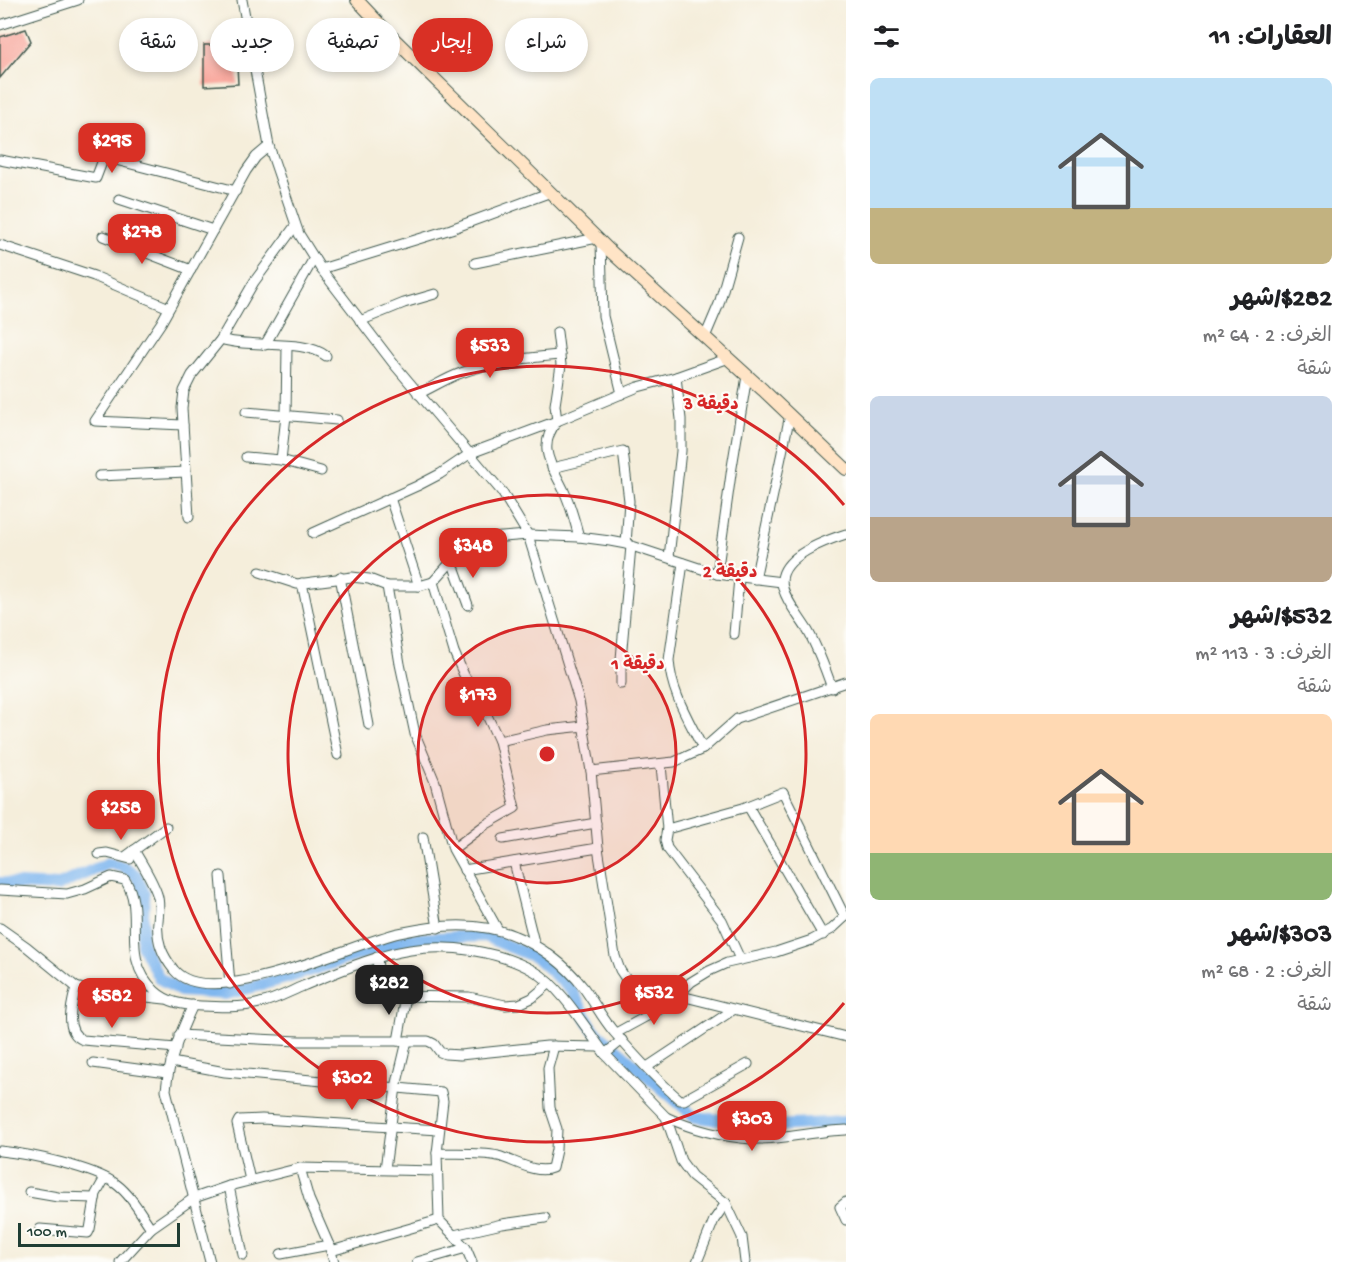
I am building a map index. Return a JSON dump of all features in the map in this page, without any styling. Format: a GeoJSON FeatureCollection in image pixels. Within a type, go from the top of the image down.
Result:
{"type":"FeatureCollection","features":[{"type":"Feature","properties":{"kind":"main road"},"geometry":{"type":"LineString","coordinates":[[357,0],[599,240],[729,358],[846,470]]}},
{"type":"Feature","properties":{"kind":"street"},"geometry":{"type":"LineString","coordinates":[[0,25],[78,0]]}},
{"type":"Feature","properties":{"kind":"street"},"geometry":{"type":"LineString","coordinates":[[242,0],[269,146],[295,226],[321,269],[360,321],[418,394],[471,453],[502,492],[528,536],[574,680],[584,726],[591,771],[598,848],[610,929],[620,970],[626,979],[637,985],[676,997],[788,1021],[846,1037]]}},
{"type":"Feature","properties":{"kind":"street"},"geometry":{"type":"LineString","coordinates":[[183,425],[95,421],[169,308],[256,157],[269,146]]}},
{"type":"Feature","properties":{"kind":"street"},"geometry":{"type":"LineString","coordinates":[[0,160],[96,178],[104,157],[236,191]]}},
{"type":"Feature","properties":{"kind":"street"},"geometry":{"type":"LineString","coordinates":[[321,269],[459,226],[551,192]]}},
{"type":"Feature","properties":{"kind":"street"},"geometry":{"type":"LineString","coordinates":[[119,199],[213,230]]}},
{"type":"Feature","properties":{"kind":"street"},"geometry":{"type":"LineString","coordinates":[[189,517],[183,425],[184,392],[198,366],[221,339],[254,282],[295,226]]}},
{"type":"Feature","properties":{"kind":"street"},"geometry":{"type":"LineString","coordinates":[[103,236],[191,270]]}},
{"type":"Feature","properties":{"kind":"street"},"geometry":{"type":"LineString","coordinates":[[705,337],[719,304],[738,237]]}},
{"type":"Feature","properties":{"kind":"street"},"geometry":{"type":"LineString","coordinates":[[475,263],[599,240],[603,316],[622,394]]}},
{"type":"Feature","properties":{"kind":"street"},"geometry":{"type":"LineString","coordinates":[[0,245],[94,276],[169,308]]}},
{"type":"Feature","properties":{"kind":"street"},"geometry":{"type":"LineString","coordinates":[[266,345],[314,258]]}},
{"type":"Feature","properties":{"kind":"street"},"geometry":{"type":"LineString","coordinates":[[360,321],[404,303],[435,294]]}},
{"type":"Feature","properties":{"kind":"street"},"geometry":{"type":"LineString","coordinates":[[557,332],[561,365],[555,405],[557,421],[549,432],[546,442],[552,468],[564,492],[579,537]]}},
{"type":"Feature","properties":{"kind":"street"},"geometry":{"type":"LineString","coordinates":[[221,339],[239,343],[313,348],[326,356]]}},
{"type":"Feature","properties":{"kind":"street"},"geometry":{"type":"LineString","coordinates":[[281,460],[286,416],[287,346]]}},
{"type":"Feature","properties":{"kind":"street"},"geometry":{"type":"LineString","coordinates":[[418,394],[476,368],[520,359],[560,355]]}},
{"type":"Feature","properties":{"kind":"street"},"geometry":{"type":"LineString","coordinates":[[313,533],[440,474],[471,453],[651,383],[676,377],[729,358]]}},
{"type":"Feature","properties":{"kind":"street"},"geometry":{"type":"LineString","coordinates":[[717,574],[747,376]]}},
{"type":"Feature","properties":{"kind":"street"},"geometry":{"type":"LineString","coordinates":[[669,557],[681,451],[681,419],[676,377]]}},
{"type":"Feature","properties":{"kind":"street"},"geometry":{"type":"LineString","coordinates":[[246,412],[337,420]]}},
{"type":"Feature","properties":{"kind":"street"},"geometry":{"type":"LineString","coordinates":[[755,579],[790,415]]}},
{"type":"Feature","properties":{"kind":"street"},"geometry":{"type":"LineString","coordinates":[[552,468],[623,451],[629,501],[629,545],[621,684]]}},
{"type":"Feature","properties":{"kind":"street"},"geometry":{"type":"LineString","coordinates":[[246,457],[281,460],[321,471]]}},
{"type":"Feature","properties":{"kind":"street"},"geometry":{"type":"LineString","coordinates":[[99,476],[186,472]]}},
{"type":"Feature","properties":{"kind":"street"},"geometry":{"type":"LineString","coordinates":[[390,498],[419,586]]}},
{"type":"Feature","properties":{"kind":"street"},"geometry":{"type":"LineString","coordinates":[[832,688],[819,652],[790,602],[782,582],[785,570],[802,553],[846,534]]}},
{"type":"Feature","properties":{"kind":"street"},"geometry":{"type":"LineString","coordinates":[[260,572],[302,583],[340,577],[369,579],[387,586],[419,586],[433,582],[452,561],[490,538],[528,536],[579,537],[629,545],[717,574],[782,582]]}},
{"type":"Feature","properties":{"kind":"street"},"geometry":{"type":"LineString","coordinates":[[452,561],[468,605]]}},
{"type":"Feature","properties":{"kind":"street"},"geometry":{"type":"LineString","coordinates":[[683,563],[669,660],[670,672],[676,695],[703,748]]}},
{"type":"Feature","properties":{"kind":"street"},"geometry":{"type":"LineString","coordinates":[[340,577],[369,725]]}},
{"type":"Feature","properties":{"kind":"street"},"geometry":{"type":"LineString","coordinates":[[734,634],[739,578]]}},
{"type":"Feature","properties":{"kind":"street"},"geometry":{"type":"LineString","coordinates":[[433,582],[454,652],[499,741],[515,808],[485,825],[453,849]]}},
{"type":"Feature","properties":{"kind":"street"},"geometry":{"type":"LineString","coordinates":[[302,583],[338,755]]}},
{"type":"Feature","properties":{"kind":"street"},"geometry":{"type":"LineString","coordinates":[[387,586],[415,734],[435,782],[453,849],[498,930]]}},
{"type":"Feature","properties":{"kind":"street"},"geometry":{"type":"LineString","coordinates":[[591,771],[674,762],[703,748],[737,719],[846,682]]}},
{"type":"Feature","properties":{"kind":"street"},"geometry":{"type":"LineString","coordinates":[[499,741],[547,730],[584,726]]}},
{"type":"Feature","properties":{"kind":"street"},"geometry":{"type":"LineString","coordinates":[[661,765],[667,848],[722,920],[740,959]]}},
{"type":"Feature","properties":{"kind":"street"},"geometry":{"type":"LineString","coordinates":[[179,1035],[299,1041],[428,1041],[434,1044],[440,1052],[460,1055],[554,1046],[604,1051],[676,997],[691,982],[709,971],[740,959],[776,952],[823,935],[845,916],[783,792],[748,806],[667,829]]}},
{"type":"Feature","properties":{"kind":"street"},"geometry":{"type":"LineString","coordinates":[[748,806],[823,935]]}},
{"type":"Feature","properties":{"kind":"street"},"geometry":{"type":"LineString","coordinates":[[503,839],[596,823]]}},
{"type":"Feature","properties":{"kind":"street"},"geometry":{"type":"LineString","coordinates":[[125,857],[166,827]]}},
{"type":"Feature","properties":{"kind":"street"},"geometry":{"type":"LineString","coordinates":[[423,837],[438,928]]}},
{"type":"Feature","properties":{"kind":"street"},"geometry":{"type":"LineString","coordinates":[[464,870],[598,848]]}},
{"type":"Feature","properties":{"kind":"street"},"geometry":{"type":"LineString","coordinates":[[134,850],[158,894],[157,938],[166,960],[177,973],[188,980],[230,984],[281,972],[398,933],[459,926],[498,930],[535,946],[560,963],[582,986],[619,1039],[681,1101],[748,1064]]}},
{"type":"Feature","properties":{"kind":"street"},"geometry":{"type":"LineString","coordinates":[[99,854],[106,853],[141,862]]}},
{"type":"Feature","properties":{"kind":"street"},"geometry":{"type":"LineString","coordinates":[[514,862],[535,946]]}},
{"type":"Feature","properties":{"kind":"street"},"geometry":{"type":"LineString","coordinates":[[221,876],[230,984]]}},
{"type":"Feature","properties":{"kind":"street"},"geometry":{"type":"LineString","coordinates":[[0,890],[67,894],[85,889],[111,877],[125,880],[133,900],[135,956],[146,980],[165,999]]}},
{"type":"Feature","properties":{"kind":"street"},"geometry":{"type":"LineString","coordinates":[[0,928],[76,987],[193,1005],[228,1007],[259,1003],[358,963],[410,950],[441,947],[466,949],[487,953],[535,971],[550,983],[604,1051],[666,1117],[681,1161],[692,1176],[726,1203],[742,1237],[745,1262]]}},
{"type":"Feature","properties":{"kind":"street"},"geometry":{"type":"LineString","coordinates":[[376,957],[381,994],[470,997],[505,1005],[519,1004],[532,998],[550,983]]}},
{"type":"Feature","properties":{"kind":"street"},"geometry":{"type":"LineString","coordinates":[[76,987],[71,1028],[76,1037],[83,1040],[176,1048]]}},
{"type":"Feature","properties":{"kind":"street"},"geometry":{"type":"LineString","coordinates":[[385,1169],[406,996]]}},
{"type":"Feature","properties":{"kind":"street"},"geometry":{"type":"LineString","coordinates":[[193,1005],[179,1035],[168,1073],[166,1090],[210,1262]]}},
{"type":"Feature","properties":{"kind":"street"},"geometry":{"type":"LineString","coordinates":[[647,1067],[733,1010]]}},
{"type":"Feature","properties":{"kind":"street"},"geometry":{"type":"LineString","coordinates":[[437,1153],[496,1156],[545,1170],[552,1168],[556,1150],[556,1129],[550,1108],[548,1068],[554,1046]]}},
{"type":"Feature","properties":{"kind":"street"},"geometry":{"type":"LineString","coordinates":[[171,1062],[225,1072],[441,1092],[443,1101],[437,1153],[439,1220],[466,1248],[472,1262]]}},
{"type":"Feature","properties":{"kind":"street"},"geometry":{"type":"LineString","coordinates":[[93,1063],[168,1073]]}},
{"type":"Feature","properties":{"kind":"street"},"geometry":{"type":"LineString","coordinates":[[666,1117],[699,1130],[754,1139],[846,1130]]}},
{"type":"Feature","properties":{"kind":"street"},"geometry":{"type":"LineString","coordinates":[[250,1180],[237,1124],[239,1120],[262,1119],[439,1130]]}},
{"type":"Feature","properties":{"kind":"street"},"geometry":{"type":"LineString","coordinates":[[0,1151],[31,1154],[105,1178],[124,1192],[151,1228]]}},
{"type":"Feature","properties":{"kind":"street"},"geometry":{"type":"LineString","coordinates":[[120,1262],[151,1228],[194,1198],[229,1186],[300,1168],[437,1171]]}},
{"type":"Feature","properties":{"kind":"street"},"geometry":{"type":"LineString","coordinates":[[300,1168],[309,1199],[334,1262]]}},
{"type":"Feature","properties":{"kind":"street"},"geometry":{"type":"LineString","coordinates":[[40,1229],[88,1233],[95,1198],[105,1178]]}},
{"type":"Feature","properties":{"kind":"street"},"geometry":{"type":"LineString","coordinates":[[229,1186],[243,1255]]}},
{"type":"Feature","properties":{"kind":"street"},"geometry":{"type":"LineString","coordinates":[[29,1192],[58,1197],[95,1198]]}},
{"type":"Feature","properties":{"kind":"street"},"geometry":{"type":"LineString","coordinates":[[846,1202],[840,1207],[846,1220]]}},
{"type":"Feature","properties":{"kind":"street"},"geometry":{"type":"LineString","coordinates":[[697,1262],[714,1220],[726,1203]]}},
{"type":"Feature","properties":{"kind":"street"},"geometry":{"type":"LineString","coordinates":[[454,1235],[502,1224],[545,1218]]}},
{"type":"Feature","properties":{"kind":"street"},"geometry":{"type":"LineString","coordinates":[[281,1254],[330,1248],[439,1220]]}},
{"type":"Feature","properties":{"kind":"street"},"geometry":{"type":"LineString","coordinates":[[417,1262],[466,1248]]}},
{"type":"Feature","properties":{"kind":"building"},"geometry":{"type":"Polygon","coordinates":[[[26,29],[31,41],[0,78],[0,37],[26,29]]]}},
{"type":"Feature","properties":{"kind":"building"},"geometry":{"type":"Polygon","coordinates":[[[204,45],[210,45],[210,72],[237,72],[238,84],[204,86],[204,45]]]}},
{"type":"Feature","properties":{"kind":"waterway"},"geometry":{"type":"LineString","coordinates":[[0,883],[57,886],[109,863],[124,867],[136,875],[144,893],[142,945],[159,978],[180,991],[226,994],[286,978],[408,939],[484,936],[537,958],[572,991],[593,1029],[695,1117],[775,1126],[846,1122]]}}]}
